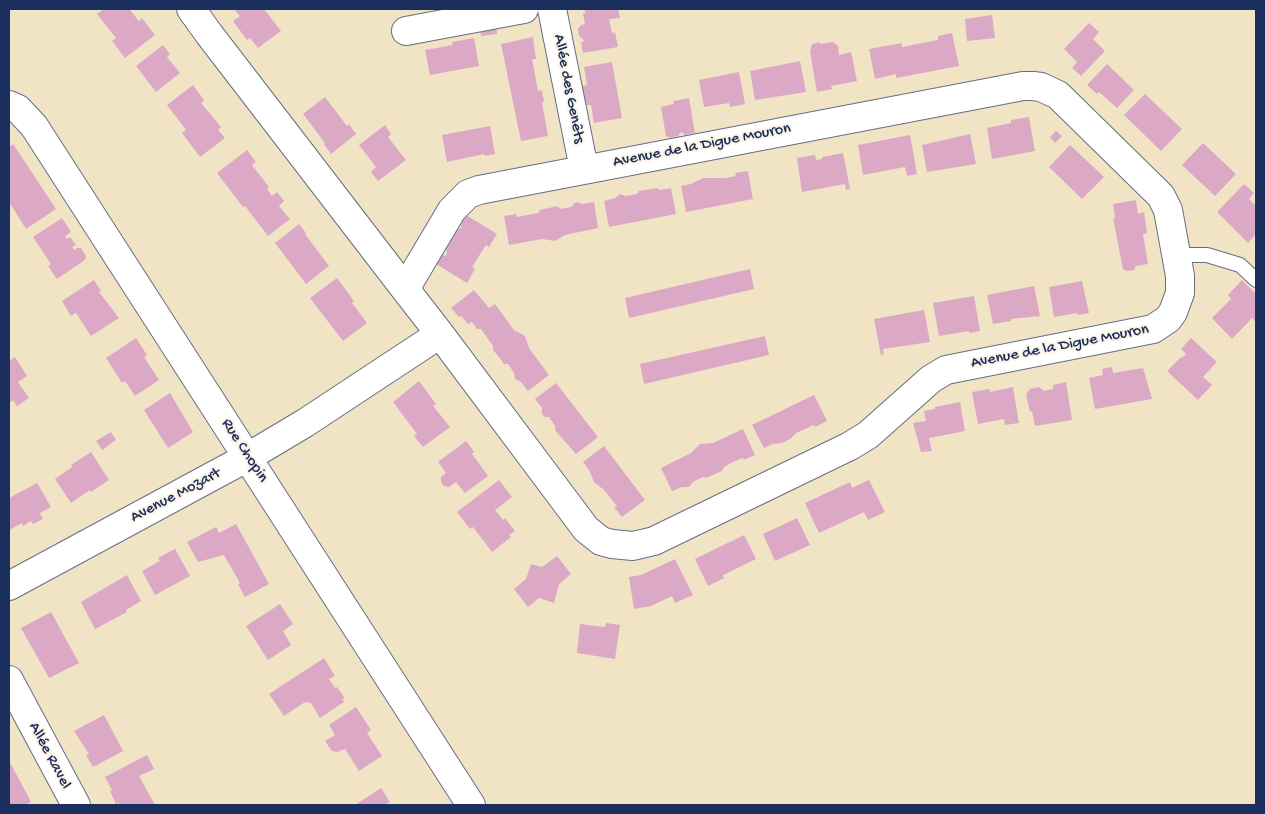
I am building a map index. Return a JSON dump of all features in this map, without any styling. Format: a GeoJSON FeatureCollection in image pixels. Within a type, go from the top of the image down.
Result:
{"type":"FeatureCollection","features":[{"type":"Feature","properties":{"kind":"street","name":"Avenue de la Digue Mouron"},"geometry":{"type":"LineString","coordinates":[[191,9],[405,289],[440,334],[586,529],[601,541],[633,546],[654,541],[859,441],[931,380],[946,370],[1154,329],[1168,319],[1177,304],[1180,284],[1177,255],[1168,210],[1161,196],[1058,96],[1042,87],[1023,86],[478,190],[468,194],[452,210],[405,289]]}},
{"type":"Feature","properties":{"kind":"street"},"geometry":{"type":"LineString","coordinates":[[406,30],[524,9]]}},
{"type":"Feature","properties":{"kind":"street","name":"Allée des Genêts"},"geometry":{"type":"LineString","coordinates":[[552,9],[584,169]]}},
{"type":"Feature","properties":{"kind":"street","name":"Rue Chopin"},"geometry":{"type":"LineString","coordinates":[[9,105],[18,109],[34,126],[471,805]]}},
{"type":"Feature","properties":{"kind":"street","name":"Avenue Mozart"},"geometry":{"type":"LineString","coordinates":[[9,586],[248,457],[305,423],[440,334]]}},
{"type":"Feature","properties":{"kind":"street","name":"Allée Ravel"},"geometry":{"type":"LineString","coordinates":[[9,680],[76,805]]}},
{"type":"Feature","properties":{"kind":"lane"},"geometry":{"type":"LineString","coordinates":[[1177,255],[1207,255],[1240,265],[1256,280]]}},
{"type":"Feature","properties":{"kind":"building"},"geometry":{"type":"Polygon","coordinates":[[[104,9],[129,9],[139,21],[142,18],[155,35],[125,58],[112,41],[116,38],[97,14],[104,9]]]}},
{"type":"Feature","properties":{"kind":"building"},"geometry":{"type":"Polygon","coordinates":[[[234,9],[264,9],[281,31],[258,48],[250,38],[247,40],[233,21],[240,16],[234,9]]]}},
{"type":"Feature","properties":{"kind":"building"},"geometry":{"type":"Polygon","coordinates":[[[583,9],[618,9],[620,18],[609,19],[612,33],[615,32],[618,47],[583,53],[581,42],[584,42],[579,36],[578,29],[581,25],[585,24],[583,14],[586,13],[583,9]]]}},
{"type":"Feature","properties":{"kind":"building"},"geometry":{"type":"Polygon","coordinates":[[[992,15],[995,38],[967,41],[965,19],[992,15]]]}},
{"type":"Feature","properties":{"kind":"building"},"geometry":{"type":"Polygon","coordinates":[[[1089,23],[1099,32],[1093,39],[1105,51],[1081,76],[1072,68],[1077,62],[1064,49],[1089,23]]]}},
{"type":"Feature","properties":{"kind":"building"},"geometry":{"type":"Polygon","coordinates":[[[496,25],[497,34],[481,36],[480,28],[496,25]]]}},
{"type":"Feature","properties":{"kind":"building"},"geometry":{"type":"Polygon","coordinates":[[[952,33],[959,66],[896,78],[896,74],[875,79],[869,49],[902,43],[902,47],[938,40],[938,36],[952,33]]]}},
{"type":"Feature","properties":{"kind":"building"},"geometry":{"type":"Polygon","coordinates":[[[533,37],[536,59],[532,59],[538,91],[542,90],[544,102],[542,102],[548,136],[521,141],[501,44],[533,37]]]}},
{"type":"Feature","properties":{"kind":"building"},"geometry":{"type":"Polygon","coordinates":[[[474,38],[479,66],[430,75],[425,50],[453,45],[452,42],[474,38]]]}},
{"type":"Feature","properties":{"kind":"building"},"geometry":{"type":"Polygon","coordinates":[[[820,42],[820,44],[833,42],[838,46],[839,55],[851,52],[857,81],[831,86],[832,89],[817,92],[810,52],[812,44],[820,42]]]}},
{"type":"Feature","properties":{"kind":"building"},"geometry":{"type":"Polygon","coordinates":[[[163,45],[170,54],[167,57],[180,73],[156,92],[136,66],[163,45]]]}},
{"type":"Feature","properties":{"kind":"building"},"geometry":{"type":"Polygon","coordinates":[[[800,61],[806,92],[755,100],[750,71],[800,61]]]}},
{"type":"Feature","properties":{"kind":"building"},"geometry":{"type":"Polygon","coordinates":[[[612,62],[622,118],[594,123],[591,105],[586,105],[582,86],[587,85],[584,67],[612,62]]]}},
{"type":"Feature","properties":{"kind":"building"},"geometry":{"type":"Polygon","coordinates":[[[1107,64],[1134,90],[1117,108],[1099,92],[1097,94],[1087,85],[1107,64]]]}},
{"type":"Feature","properties":{"kind":"building"},"geometry":{"type":"Polygon","coordinates":[[[739,72],[745,104],[730,107],[729,103],[704,107],[699,80],[739,72]]]}},
{"type":"Feature","properties":{"kind":"building"},"geometry":{"type":"Polygon","coordinates":[[[193,85],[204,100],[201,103],[221,127],[218,130],[225,138],[200,157],[182,133],[186,130],[167,105],[193,85]]]}},
{"type":"Feature","properties":{"kind":"building"},"geometry":{"type":"Polygon","coordinates":[[[1145,94],[1182,129],[1161,151],[1124,115],[1145,94]]]}},
{"type":"Feature","properties":{"kind":"building"},"geometry":{"type":"Polygon","coordinates":[[[325,97],[347,126],[349,124],[356,134],[331,154],[303,114],[325,97]]]}},
{"type":"Feature","properties":{"kind":"building"},"geometry":{"type":"Polygon","coordinates":[[[689,98],[695,133],[684,135],[683,132],[678,136],[670,138],[666,136],[661,107],[674,104],[673,101],[689,98]]]}},
{"type":"Feature","properties":{"kind":"building"},"geometry":{"type":"Polygon","coordinates":[[[1029,117],[1035,151],[992,159],[987,128],[1011,123],[1011,120],[1029,117]]]}},
{"type":"Feature","properties":{"kind":"building"},"geometry":{"type":"Polygon","coordinates":[[[385,125],[391,134],[388,137],[406,160],[378,181],[371,172],[376,167],[359,145],[385,125]]]}},
{"type":"Feature","properties":{"kind":"building"},"geometry":{"type":"Polygon","coordinates":[[[490,126],[495,154],[485,156],[484,154],[447,162],[442,135],[490,126]]]}},
{"type":"Feature","properties":{"kind":"building"},"geometry":{"type":"Polygon","coordinates":[[[1056,131],[1062,136],[1055,143],[1050,137],[1056,131]]]}},
{"type":"Feature","properties":{"kind":"building"},"geometry":{"type":"Polygon","coordinates":[[[970,134],[976,164],[927,172],[922,145],[970,134]]]}},
{"type":"Feature","properties":{"kind":"building"},"geometry":{"type":"Polygon","coordinates":[[[910,135],[917,174],[907,176],[905,167],[863,175],[858,145],[910,135]]]}},
{"type":"Feature","properties":{"kind":"building"},"geometry":{"type":"Polygon","coordinates":[[[1203,143],[1236,174],[1215,196],[1182,165],[1203,143]]]}},
{"type":"Feature","properties":{"kind":"building"},"geometry":{"type":"Polygon","coordinates":[[[13,144],[56,209],[26,229],[9,202],[9,147],[13,144]]]}},
{"type":"Feature","properties":{"kind":"building"},"geometry":{"type":"Polygon","coordinates":[[[1070,145],[1104,177],[1082,199],[1049,167],[1070,145]]]}},
{"type":"Feature","properties":{"kind":"building"},"geometry":{"type":"Polygon","coordinates":[[[247,150],[256,162],[252,165],[269,187],[267,189],[272,196],[277,192],[284,201],[279,206],[290,219],[268,236],[217,173],[247,150]]]}},
{"type":"Feature","properties":{"kind":"building"},"geometry":{"type":"Polygon","coordinates":[[[843,153],[850,189],[846,190],[845,184],[802,192],[797,158],[815,155],[816,160],[843,153]]]}},
{"type":"Feature","properties":{"kind":"building"},"geometry":{"type":"Polygon","coordinates":[[[748,171],[753,199],[686,212],[681,186],[691,184],[703,178],[726,178],[736,176],[735,173],[748,171]]]}},
{"type":"Feature","properties":{"kind":"building"},"geometry":{"type":"Polygon","coordinates":[[[1244,184],[1254,193],[1249,199],[1256,206],[1256,234],[1248,243],[1217,212],[1244,184]]]}},
{"type":"Feature","properties":{"kind":"building"},"geometry":{"type":"Polygon","coordinates":[[[657,188],[660,190],[671,188],[676,214],[609,227],[604,201],[615,198],[620,194],[626,196],[637,194],[639,191],[657,188]]]}},
{"type":"Feature","properties":{"kind":"building"},"geometry":{"type":"Polygon","coordinates":[[[1136,200],[1138,214],[1144,212],[1147,233],[1143,234],[1148,264],[1136,266],[1134,270],[1127,271],[1123,269],[1113,218],[1115,218],[1113,204],[1136,200]]]}},
{"type":"Feature","properties":{"kind":"building"},"geometry":{"type":"Polygon","coordinates":[[[576,202],[582,204],[594,202],[598,228],[565,235],[555,241],[542,239],[509,245],[504,216],[516,214],[517,217],[538,213],[540,210],[557,206],[561,209],[571,207],[576,202]]]}},
{"type":"Feature","properties":{"kind":"building"},"geometry":{"type":"Polygon","coordinates":[[[466,215],[497,234],[489,247],[486,245],[472,267],[475,269],[467,283],[436,264],[442,254],[445,256],[447,253],[446,249],[457,230],[462,227],[460,225],[466,215]]]}},
{"type":"Feature","properties":{"kind":"building"},"geometry":{"type":"Polygon","coordinates":[[[62,218],[71,232],[65,236],[67,239],[70,237],[76,245],[72,247],[74,250],[81,248],[86,256],[85,260],[57,279],[48,266],[51,264],[33,237],[62,218]]]}},
{"type":"Feature","properties":{"kind":"building"},"geometry":{"type":"Polygon","coordinates":[[[299,224],[329,266],[306,284],[275,243],[299,224]]]}},
{"type":"Feature","properties":{"kind":"building"},"geometry":{"type":"Polygon","coordinates":[[[750,269],[754,289],[629,318],[625,298],[750,269]]]}},
{"type":"Feature","properties":{"kind":"building"},"geometry":{"type":"Polygon","coordinates":[[[337,278],[367,323],[343,341],[310,298],[337,278]]]}},
{"type":"Feature","properties":{"kind":"building"},"geometry":{"type":"Polygon","coordinates":[[[94,280],[101,291],[99,292],[119,318],[91,336],[76,313],[71,316],[62,301],[94,280]]]}},
{"type":"Feature","properties":{"kind":"building"},"geometry":{"type":"Polygon","coordinates":[[[1242,280],[1256,294],[1256,320],[1252,318],[1232,339],[1212,318],[1231,299],[1228,295],[1242,280]]]}},
{"type":"Feature","properties":{"kind":"building"},"geometry":{"type":"Polygon","coordinates":[[[1082,281],[1089,313],[1054,317],[1049,287],[1082,281]]]}},
{"type":"Feature","properties":{"kind":"building"},"geometry":{"type":"Polygon","coordinates":[[[1034,286],[1040,316],[1011,319],[1011,321],[993,324],[987,295],[1034,286]]]}},
{"type":"Feature","properties":{"kind":"building"},"geometry":{"type":"Polygon","coordinates":[[[474,290],[489,308],[495,304],[514,330],[525,336],[529,348],[549,375],[528,391],[521,382],[515,379],[514,373],[508,364],[504,364],[493,350],[493,346],[481,329],[477,329],[472,322],[468,324],[451,308],[474,290]]]}},
{"type":"Feature","properties":{"kind":"building"},"geometry":{"type":"Polygon","coordinates":[[[974,296],[980,331],[939,336],[933,303],[974,296]]]}},
{"type":"Feature","properties":{"kind":"building"},"geometry":{"type":"Polygon","coordinates":[[[924,310],[930,342],[883,349],[884,354],[881,355],[874,319],[924,310]]]}},
{"type":"Feature","properties":{"kind":"building"},"geometry":{"type":"Polygon","coordinates":[[[765,336],[769,355],[644,384],[640,364],[765,336]]]}},
{"type":"Feature","properties":{"kind":"building"},"geometry":{"type":"Polygon","coordinates":[[[136,338],[147,355],[144,357],[159,380],[135,396],[125,381],[122,383],[106,358],[136,338]]]}},
{"type":"Feature","properties":{"kind":"building"},"geometry":{"type":"Polygon","coordinates":[[[1191,338],[1217,362],[1203,377],[1212,385],[1198,400],[1167,371],[1186,354],[1181,349],[1191,338]]]}},
{"type":"Feature","properties":{"kind":"building"},"geometry":{"type":"Polygon","coordinates":[[[15,357],[27,376],[18,382],[29,398],[17,406],[13,400],[9,403],[9,361],[15,357]]]}},
{"type":"Feature","properties":{"kind":"building"},"geometry":{"type":"Polygon","coordinates":[[[1112,367],[1113,373],[1143,368],[1152,399],[1095,409],[1089,378],[1103,375],[1102,369],[1112,367]]]}},
{"type":"Feature","properties":{"kind":"building"},"geometry":{"type":"Polygon","coordinates":[[[419,381],[436,404],[433,406],[450,427],[423,447],[414,436],[417,434],[393,402],[419,381]]]}},
{"type":"Feature","properties":{"kind":"building"},"geometry":{"type":"Polygon","coordinates":[[[1066,382],[1072,420],[1035,426],[1026,394],[1030,389],[1039,387],[1044,391],[1053,389],[1053,385],[1066,382]]]}},
{"type":"Feature","properties":{"kind":"building"},"geometry":{"type":"Polygon","coordinates":[[[556,383],[598,437],[576,454],[555,430],[555,426],[549,417],[545,417],[542,414],[542,408],[535,399],[556,383]]]}},
{"type":"Feature","properties":{"kind":"building"},"geometry":{"type":"Polygon","coordinates":[[[1013,387],[1019,423],[1005,425],[1004,419],[978,424],[972,392],[989,389],[990,392],[1013,387]]]}},
{"type":"Feature","properties":{"kind":"building"},"geometry":{"type":"Polygon","coordinates":[[[170,393],[193,432],[168,448],[144,410],[170,393]]]}},
{"type":"Feature","properties":{"kind":"building"},"geometry":{"type":"Polygon","coordinates":[[[814,395],[827,421],[796,433],[782,443],[764,448],[752,425],[814,395]]]}},
{"type":"Feature","properties":{"kind":"building"},"geometry":{"type":"Polygon","coordinates":[[[960,402],[965,431],[929,438],[932,451],[921,452],[913,423],[926,421],[924,411],[960,402]]]}},
{"type":"Feature","properties":{"kind":"building"},"geometry":{"type":"Polygon","coordinates":[[[743,429],[755,455],[733,462],[724,467],[722,471],[706,478],[703,477],[693,482],[689,487],[682,487],[672,491],[661,468],[691,453],[700,444],[713,443],[743,429]]]}},
{"type":"Feature","properties":{"kind":"building"},"geometry":{"type":"Polygon","coordinates":[[[111,432],[116,440],[102,450],[96,441],[111,432]]]}},
{"type":"Feature","properties":{"kind":"building"},"geometry":{"type":"Polygon","coordinates":[[[466,441],[474,452],[472,454],[488,476],[465,493],[456,482],[449,487],[444,486],[441,482],[441,477],[446,473],[438,462],[466,441]]]}},
{"type":"Feature","properties":{"kind":"building"},"geometry":{"type":"Polygon","coordinates":[[[604,446],[645,500],[622,517],[614,507],[617,506],[604,490],[594,482],[583,462],[604,446]]]}},
{"type":"Feature","properties":{"kind":"building"},"geometry":{"type":"Polygon","coordinates":[[[91,452],[109,480],[71,503],[55,479],[72,467],[71,465],[91,452]]]}},
{"type":"Feature","properties":{"kind":"building"},"geometry":{"type":"Polygon","coordinates":[[[499,480],[512,497],[495,510],[503,520],[505,518],[515,531],[509,535],[511,537],[492,552],[473,527],[470,529],[457,512],[499,480]]]}},
{"type":"Feature","properties":{"kind":"building"},"geometry":{"type":"Polygon","coordinates":[[[869,480],[885,512],[868,520],[864,512],[819,533],[805,503],[850,482],[852,488],[869,480]]]}},
{"type":"Feature","properties":{"kind":"building"},"geometry":{"type":"Polygon","coordinates":[[[37,483],[51,507],[40,513],[43,519],[33,524],[31,521],[23,526],[22,523],[9,530],[9,498],[37,483]]]}},
{"type":"Feature","properties":{"kind":"building"},"geometry":{"type":"Polygon","coordinates":[[[797,518],[810,545],[775,561],[763,534],[797,518]]]}},
{"type":"Feature","properties":{"kind":"building"},"geometry":{"type":"Polygon","coordinates":[[[236,524],[269,584],[245,597],[238,584],[240,583],[224,555],[198,562],[187,542],[216,527],[219,533],[236,524]]]}},
{"type":"Feature","properties":{"kind":"building"},"geometry":{"type":"Polygon","coordinates":[[[744,535],[756,559],[723,575],[724,578],[708,586],[695,559],[744,535]]]}},
{"type":"Feature","properties":{"kind":"building"},"geometry":{"type":"Polygon","coordinates":[[[175,549],[190,576],[155,595],[142,571],[160,561],[158,558],[175,549]]]}},
{"type":"Feature","properties":{"kind":"building"},"geometry":{"type":"Polygon","coordinates":[[[557,556],[571,574],[559,584],[554,603],[539,598],[528,607],[514,589],[526,579],[531,564],[542,567],[557,556]]]}},
{"type":"Feature","properties":{"kind":"building"},"geometry":{"type":"Polygon","coordinates":[[[675,559],[693,595],[675,603],[672,596],[651,606],[634,609],[629,577],[641,575],[675,559]]]}},
{"type":"Feature","properties":{"kind":"building"},"geometry":{"type":"Polygon","coordinates":[[[127,575],[141,601],[126,610],[127,612],[95,629],[81,602],[127,575]]]}},
{"type":"Feature","properties":{"kind":"building"},"geometry":{"type":"Polygon","coordinates":[[[280,604],[293,624],[283,631],[291,645],[268,660],[246,626],[280,604]]]}},
{"type":"Feature","properties":{"kind":"building"},"geometry":{"type":"Polygon","coordinates":[[[51,612],[79,663],[49,678],[21,628],[51,612]]]}},
{"type":"Feature","properties":{"kind":"building"},"geometry":{"type":"Polygon","coordinates":[[[606,623],[620,625],[615,659],[577,653],[580,624],[605,627],[606,623]]]}},
{"type":"Feature","properties":{"kind":"building"},"geometry":{"type":"Polygon","coordinates":[[[324,658],[335,676],[329,679],[345,698],[342,699],[344,702],[320,718],[311,703],[305,702],[284,716],[269,694],[324,658]]]}},
{"type":"Feature","properties":{"kind":"building"},"geometry":{"type":"Polygon","coordinates":[[[356,707],[371,730],[367,733],[382,756],[359,771],[345,749],[337,752],[332,751],[325,741],[335,735],[329,725],[356,707]]]}},
{"type":"Feature","properties":{"kind":"building"},"geometry":{"type":"Polygon","coordinates":[[[104,715],[123,751],[93,767],[86,755],[89,754],[74,731],[104,715]]]}},
{"type":"Feature","properties":{"kind":"building"},"geometry":{"type":"Polygon","coordinates":[[[147,755],[154,769],[139,776],[155,805],[116,804],[110,791],[112,790],[105,777],[147,755]]]}},
{"type":"Feature","properties":{"kind":"building"},"geometry":{"type":"Polygon","coordinates":[[[11,764],[31,802],[25,805],[9,805],[9,765],[11,764]]]}},
{"type":"Feature","properties":{"kind":"building"},"geometry":{"type":"Polygon","coordinates":[[[381,788],[390,802],[385,805],[355,805],[381,788]]]}}]}
